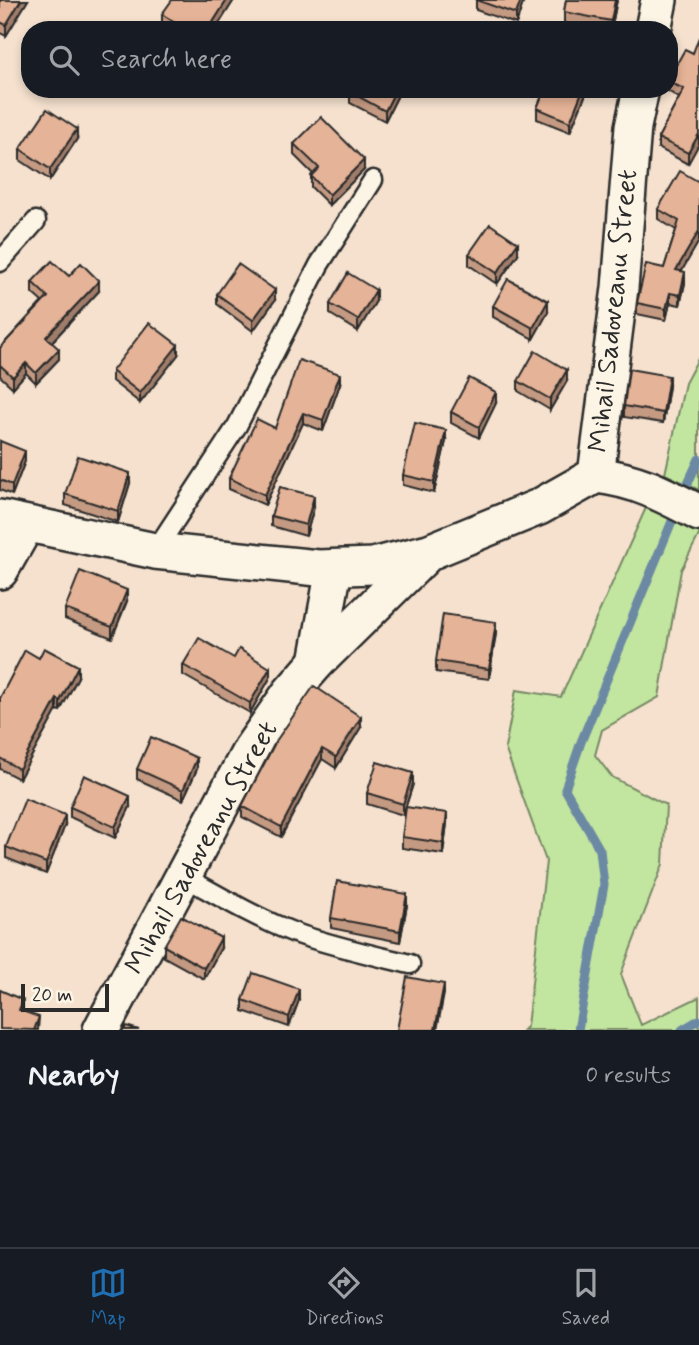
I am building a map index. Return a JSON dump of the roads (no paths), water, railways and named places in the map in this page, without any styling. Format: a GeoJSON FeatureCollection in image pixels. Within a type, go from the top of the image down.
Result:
{"type":"FeatureCollection","features":[{"type":"Feature","properties":{"kind":"street"},"geometry":{"type":"LineString","coordinates":[[655,21],[659,0]]}},
{"type":"Feature","properties":{"kind":"street","name":"Mihail Sadoveanu Street"},"geometry":{"type":"LineString","coordinates":[[0,570],[13,521],[155,551],[334,569],[373,566],[429,552],[539,507],[596,475],[620,288],[633,127],[639,98]]}},
{"type":"Feature","properties":{"kind":"street"},"geometry":{"type":"LineString","coordinates":[[596,475],[622,478],[656,489],[699,513]]}},
{"type":"Feature","properties":{"kind":"street","name":"Mihail Sadoveanu Street"},"geometry":{"type":"LineString","coordinates":[[100,1030],[251,749],[317,662],[429,552]]}},
{"type":"Feature","properties":{"kind":"street"},"geometry":{"type":"LineString","coordinates":[[317,662],[334,569]]}},
{"type":"Feature","properties":{"kind":"lane"},"geometry":{"type":"LineString","coordinates":[[155,551],[237,426],[319,265],[373,180]]}},
{"type":"Feature","properties":{"kind":"lane"},"geometry":{"type":"LineString","coordinates":[[0,262],[36,221]]}},
{"type":"Feature","properties":{"kind":"lane"},"geometry":{"type":"LineString","coordinates":[[183,876],[229,902],[293,932],[410,964]]}},
{"type":"Feature","properties":{"kind":"waterway"},"geometry":{"type":"LineString","coordinates":[[682,496],[699,459]]}},
{"type":"Feature","properties":{"kind":"waterway"},"geometry":{"type":"LineString","coordinates":[[578,1030],[604,885],[600,850],[565,789],[581,742],[677,509]]}},
{"type":"Feature","properties":{"kind":"waterway"},"geometry":{"type":"LineString","coordinates":[[682,1030],[699,1020]]}}]}
